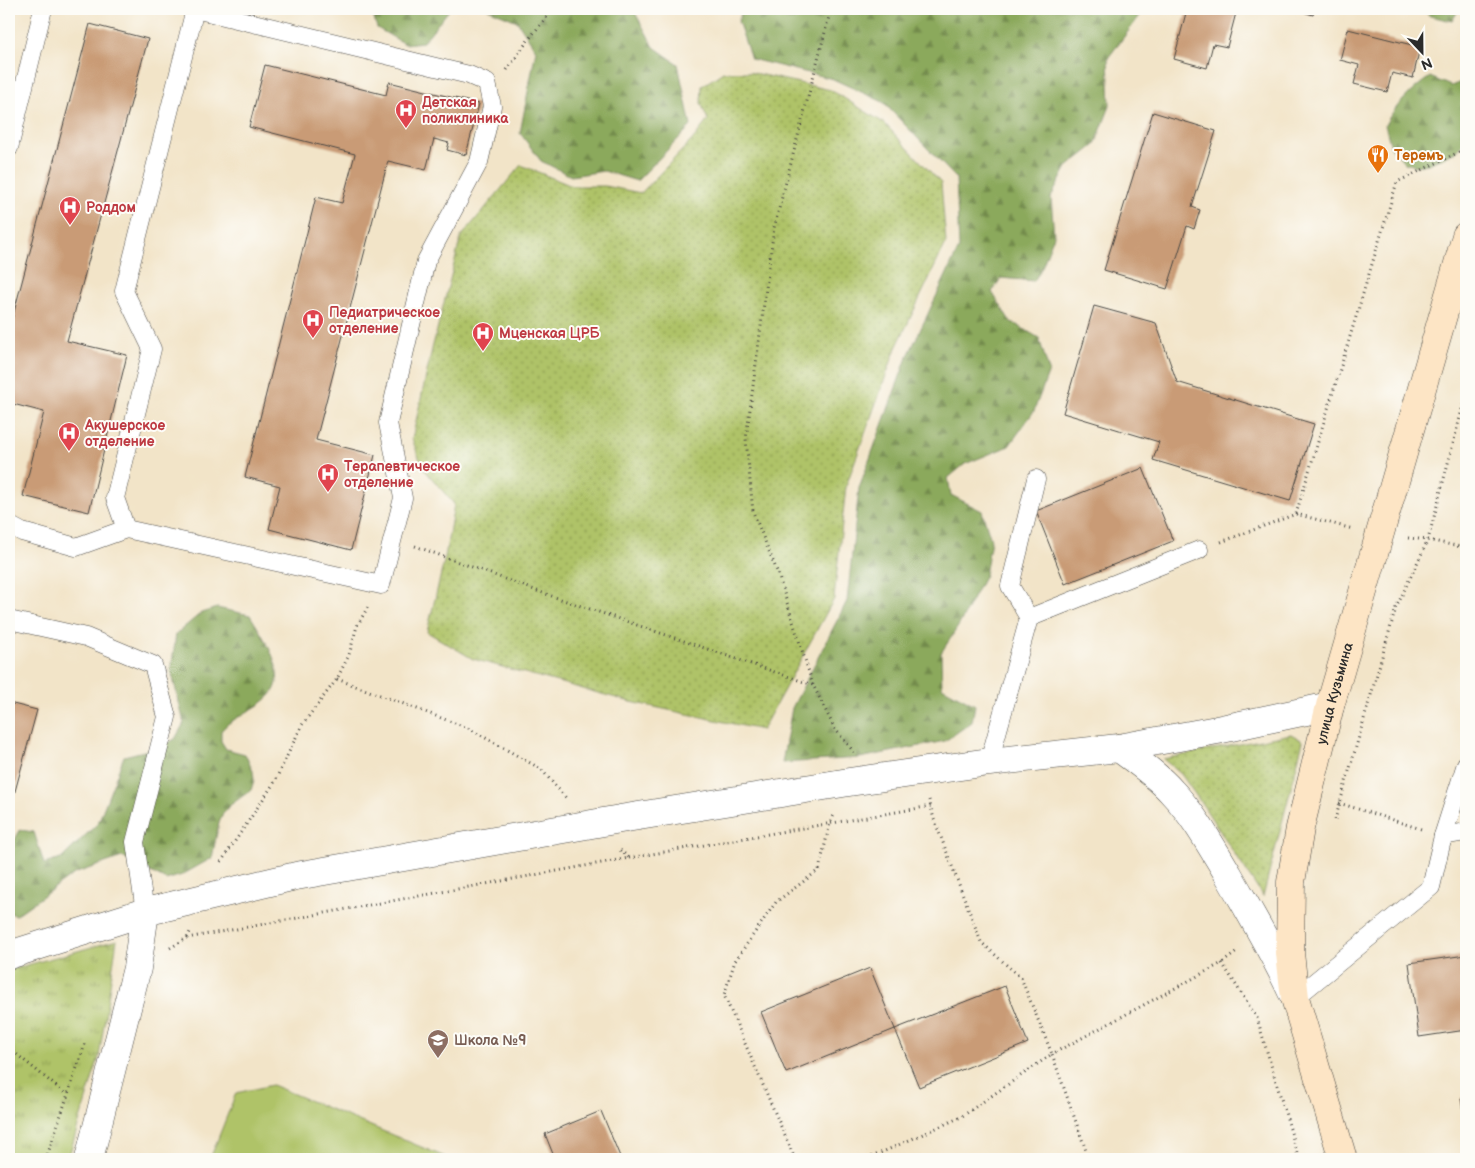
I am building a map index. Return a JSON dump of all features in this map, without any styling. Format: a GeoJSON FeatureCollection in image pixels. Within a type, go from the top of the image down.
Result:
{"type":"FeatureCollection","features":[{"type":"Feature","properties":{"kind":"main road","name":"улица Кузьмина"},"geometry":{"type":"LineString","coordinates":[[1343,1159],[1295,998],[1290,953],[1291,882],[1300,828],[1330,706],[1381,536],[1466,236]]}},
{"type":"Feature","properties":{"kind":"street"},"geometry":{"type":"LineString","coordinates":[[9,955],[145,912],[296,876],[626,818],[849,782],[989,762],[1119,748],[1330,706]]}},
{"type":"Feature","properties":{"kind":"street"},"geometry":{"type":"LineString","coordinates":[[1119,748],[1153,772],[1174,793],[1191,815],[1278,960],[1295,998]]}},
{"type":"Feature","properties":{"kind":"street"},"geometry":{"type":"LineString","coordinates":[[89,1159],[137,968],[145,912]]}},
{"type":"Feature","properties":{"kind":"lane"},"geometry":{"type":"LineString","coordinates":[[9,148],[43,9]]}},
{"type":"Feature","properties":{"kind":"lane"},"geometry":{"type":"LineString","coordinates":[[9,526],[22,532],[76,546],[126,529],[382,585],[403,498],[388,423],[426,261],[480,162],[492,106],[487,83],[469,74],[195,9],[124,291],[152,349],[115,498],[126,529]]}},
{"type":"Feature","properties":{"kind":"lane"},"geometry":{"type":"LineString","coordinates":[[989,762],[1029,618],[1010,586],[1036,479]]}},
{"type":"Feature","properties":{"kind":"lane"},"geometry":{"type":"LineString","coordinates":[[1029,618],[1199,550]]}},
{"type":"Feature","properties":{"kind":"lane"},"geometry":{"type":"LineString","coordinates":[[9,620],[86,637],[153,665],[167,717],[135,842],[145,912]]}},
{"type":"Feature","properties":{"kind":"lane"},"geometry":{"type":"LineString","coordinates":[[1295,998],[1431,887],[1443,836],[1466,764]]}},
{"type":"Feature","properties":{"kind":"lane"},"geometry":{"type":"LineString","coordinates":[[1443,836],[1466,832]]}},
{"type":"Feature","properties":{"kind":"path"},"geometry":{"type":"LineString","coordinates":[[490,95],[529,39],[553,9]]}},
{"type":"Feature","properties":{"kind":"path"},"geometry":{"type":"LineString","coordinates":[[795,1159],[724,995],[735,961],[776,902],[819,870],[830,824],[849,782],[862,762],[835,729],[813,685],[777,571],[752,512],[746,438],[774,228],[831,9]]}},
{"type":"Feature","properties":{"kind":"path"},"geometry":{"type":"LineString","coordinates":[[1296,514],[1397,182],[1458,152],[1466,154]]}},
{"type":"Feature","properties":{"kind":"path"},"geometry":{"type":"LineString","coordinates":[[1199,550],[1296,514],[1381,536],[1428,540],[1466,548]]}},
{"type":"Feature","properties":{"kind":"path"},"geometry":{"type":"LineString","coordinates":[[393,538],[540,592],[813,685]]}},
{"type":"Feature","properties":{"kind":"path"},"geometry":{"type":"LineString","coordinates":[[867,1159],[961,1117],[1052,1054],[1022,978],[981,942],[920,771]]}},
{"type":"Feature","properties":{"kind":"path"},"geometry":{"type":"LineString","coordinates":[[1309,794],[1443,836]]}},
{"type":"Feature","properties":{"kind":"path"},"geometry":{"type":"LineString","coordinates":[[629,858],[931,806]]}},
{"type":"Feature","properties":{"kind":"path"},"geometry":{"type":"LineString","coordinates":[[1222,963],[1256,1018],[1299,1159]]}},
{"type":"Feature","properties":{"kind":"path"},"geometry":{"type":"LineString","coordinates":[[9,1048],[67,1095]]}},
{"type":"Feature","properties":{"kind":"green space"},"geometry":{"type":"Polygon","coordinates":[[[371,9],[450,9],[423,42],[405,44],[377,28],[371,9]]]}},
{"type":"Feature","properties":{"kind":"green space"},"geometry":{"type":"Polygon","coordinates":[[[488,9],[633,9],[654,47],[678,64],[691,126],[637,181],[604,171],[571,176],[541,161],[520,133],[536,50],[517,21],[488,9]]]}},
{"type":"Feature","properties":{"kind":"green space"},"geometry":{"type":"Polygon","coordinates":[[[743,9],[1141,9],[1139,17],[1108,58],[1110,106],[1095,145],[1067,167],[1051,197],[1054,236],[1042,267],[1034,281],[1001,278],[992,292],[1010,321],[1039,338],[1049,371],[1034,411],[1009,446],[965,464],[948,478],[951,495],[982,511],[991,540],[985,575],[959,625],[941,653],[942,687],[975,705],[972,722],[945,741],[860,758],[782,763],[792,708],[847,601],[859,488],[906,360],[959,248],[956,178],[883,102],[833,79],[751,59],[738,21],[743,9]]]}},
{"type":"Feature","properties":{"kind":"green space"},"geometry":{"type":"Polygon","coordinates":[[[1422,9],[1459,9],[1452,21],[1430,16],[1422,9]]]}},
{"type":"Feature","properties":{"kind":"green space"},"geometry":{"type":"Polygon","coordinates":[[[723,72],[749,72],[831,90],[884,123],[941,183],[946,243],[896,348],[846,486],[834,599],[762,730],[631,702],[473,659],[427,632],[445,557],[454,504],[423,468],[412,439],[432,349],[461,237],[521,165],[572,186],[605,186],[641,193],[693,139],[708,120],[701,103],[702,86],[723,72]]]}},
{"type":"Feature","properties":{"kind":"green space"},"geometry":{"type":"Polygon","coordinates":[[[1430,77],[1451,86],[1461,82],[1466,91],[1466,139],[1460,148],[1451,154],[1428,164],[1416,166],[1405,163],[1391,147],[1385,125],[1393,111],[1405,98],[1430,77]]]}},
{"type":"Feature","properties":{"kind":"green space"},"geometry":{"type":"Polygon","coordinates":[[[217,608],[250,615],[266,642],[275,663],[277,683],[273,692],[260,704],[229,723],[221,731],[221,741],[226,749],[245,754],[253,771],[254,780],[251,790],[229,806],[223,813],[219,822],[212,858],[182,875],[166,880],[122,857],[74,874],[16,915],[9,913],[9,851],[20,830],[34,832],[44,864],[61,859],[98,823],[124,756],[160,747],[175,739],[184,723],[171,670],[176,634],[201,613],[217,608]]]}},
{"type":"Feature","properties":{"kind":"green space"},"geometry":{"type":"Polygon","coordinates":[[[1291,734],[1303,741],[1263,897],[1181,774],[1163,759],[1291,734]]]}},
{"type":"Feature","properties":{"kind":"green space"},"geometry":{"type":"Polygon","coordinates":[[[117,940],[99,1057],[68,1159],[9,1159],[9,970],[117,940]]]}},
{"type":"Feature","properties":{"kind":"green space"},"geometry":{"type":"Polygon","coordinates":[[[272,1085],[450,1159],[210,1159],[236,1093],[272,1085]]]}},
{"type":"Feature","properties":{"kind":"building"},"geometry":{"type":"Polygon","coordinates":[[[1187,9],[1237,9],[1227,47],[1213,44],[1207,68],[1174,59],[1187,9]]]}},
{"type":"Feature","properties":{"kind":"building"},"geometry":{"type":"Polygon","coordinates":[[[1293,9],[1315,9],[1313,15],[1293,9]]]}},
{"type":"Feature","properties":{"kind":"building"},"geometry":{"type":"Polygon","coordinates":[[[90,24],[148,39],[67,341],[127,355],[89,512],[23,496],[44,412],[9,403],[9,331],[90,24]]]}},
{"type":"Feature","properties":{"kind":"building"},"geometry":{"type":"Polygon","coordinates":[[[1348,29],[1420,47],[1413,78],[1392,73],[1387,92],[1354,84],[1359,65],[1340,60],[1348,29]]]}},
{"type":"Feature","properties":{"kind":"building"},"geometry":{"type":"Polygon","coordinates":[[[265,65],[386,95],[389,82],[479,104],[466,155],[447,150],[449,143],[434,139],[426,170],[388,161],[316,440],[375,455],[351,550],[269,529],[280,486],[245,477],[316,197],[342,203],[355,154],[249,127],[265,65]]]}},
{"type":"Feature","properties":{"kind":"building"},"geometry":{"type":"Polygon","coordinates":[[[1153,112],[1216,131],[1192,207],[1200,210],[1194,229],[1187,226],[1167,289],[1104,270],[1153,112]]]}},
{"type":"Feature","properties":{"kind":"building"},"geometry":{"type":"Polygon","coordinates":[[[1094,306],[1156,323],[1177,382],[1314,424],[1290,501],[1153,460],[1159,442],[1063,413],[1094,306]]]}},
{"type":"Feature","properties":{"kind":"building"},"geometry":{"type":"Polygon","coordinates":[[[1143,468],[1173,541],[1065,584],[1036,511],[1143,468]]]}},
{"type":"Feature","properties":{"kind":"building"},"geometry":{"type":"Polygon","coordinates":[[[9,703],[37,710],[14,795],[9,794],[9,703]]]}},
{"type":"Feature","properties":{"kind":"building"},"geometry":{"type":"Polygon","coordinates":[[[1466,955],[1466,1030],[1419,1037],[1409,963],[1466,955]]]}},
{"type":"Feature","properties":{"kind":"building"},"geometry":{"type":"Polygon","coordinates":[[[870,968],[895,1029],[786,1073],[761,1012],[870,968]]]}},
{"type":"Feature","properties":{"kind":"building"},"geometry":{"type":"Polygon","coordinates":[[[1005,986],[1028,1043],[919,1087],[895,1029],[1005,986]]]}},
{"type":"Feature","properties":{"kind":"building"},"geometry":{"type":"Polygon","coordinates":[[[1466,1097],[1466,1128],[1465,1128],[1461,1098],[1466,1097]]]}},
{"type":"Feature","properties":{"kind":"building"},"geometry":{"type":"Polygon","coordinates":[[[601,1111],[621,1159],[555,1159],[545,1134],[601,1111]]]}},
{"type":"Feature","properties":{"kind":"place","name":"Детская поликлиника"},"geometry":{"type":"Point","coordinates":[406,129]}},
{"type":"Feature","properties":{"kind":"place","name":"Теремъ"},"geometry":{"type":"Point","coordinates":[1378,174]}},
{"type":"Feature","properties":{"kind":"place","name":"Роддом"},"geometry":{"type":"Point","coordinates":[70,226]}},
{"type":"Feature","properties":{"kind":"place","name":"Педиатрическое отделение"},"geometry":{"type":"Point","coordinates":[313,339]}},
{"type":"Feature","properties":{"kind":"place","name":"Мценская ЦРБ"},"geometry":{"type":"Point","coordinates":[483,352]}},
{"type":"Feature","properties":{"kind":"place","name":"Акушерское отделение"},"geometry":{"type":"Point","coordinates":[69,452]}},
{"type":"Feature","properties":{"kind":"place","name":"Терапевтическое отделение"},"geometry":{"type":"Point","coordinates":[328,493]}},
{"type":"Feature","properties":{"kind":"place","name":"Школа №9"},"geometry":{"type":"Point","coordinates":[438,1059]}}]}
